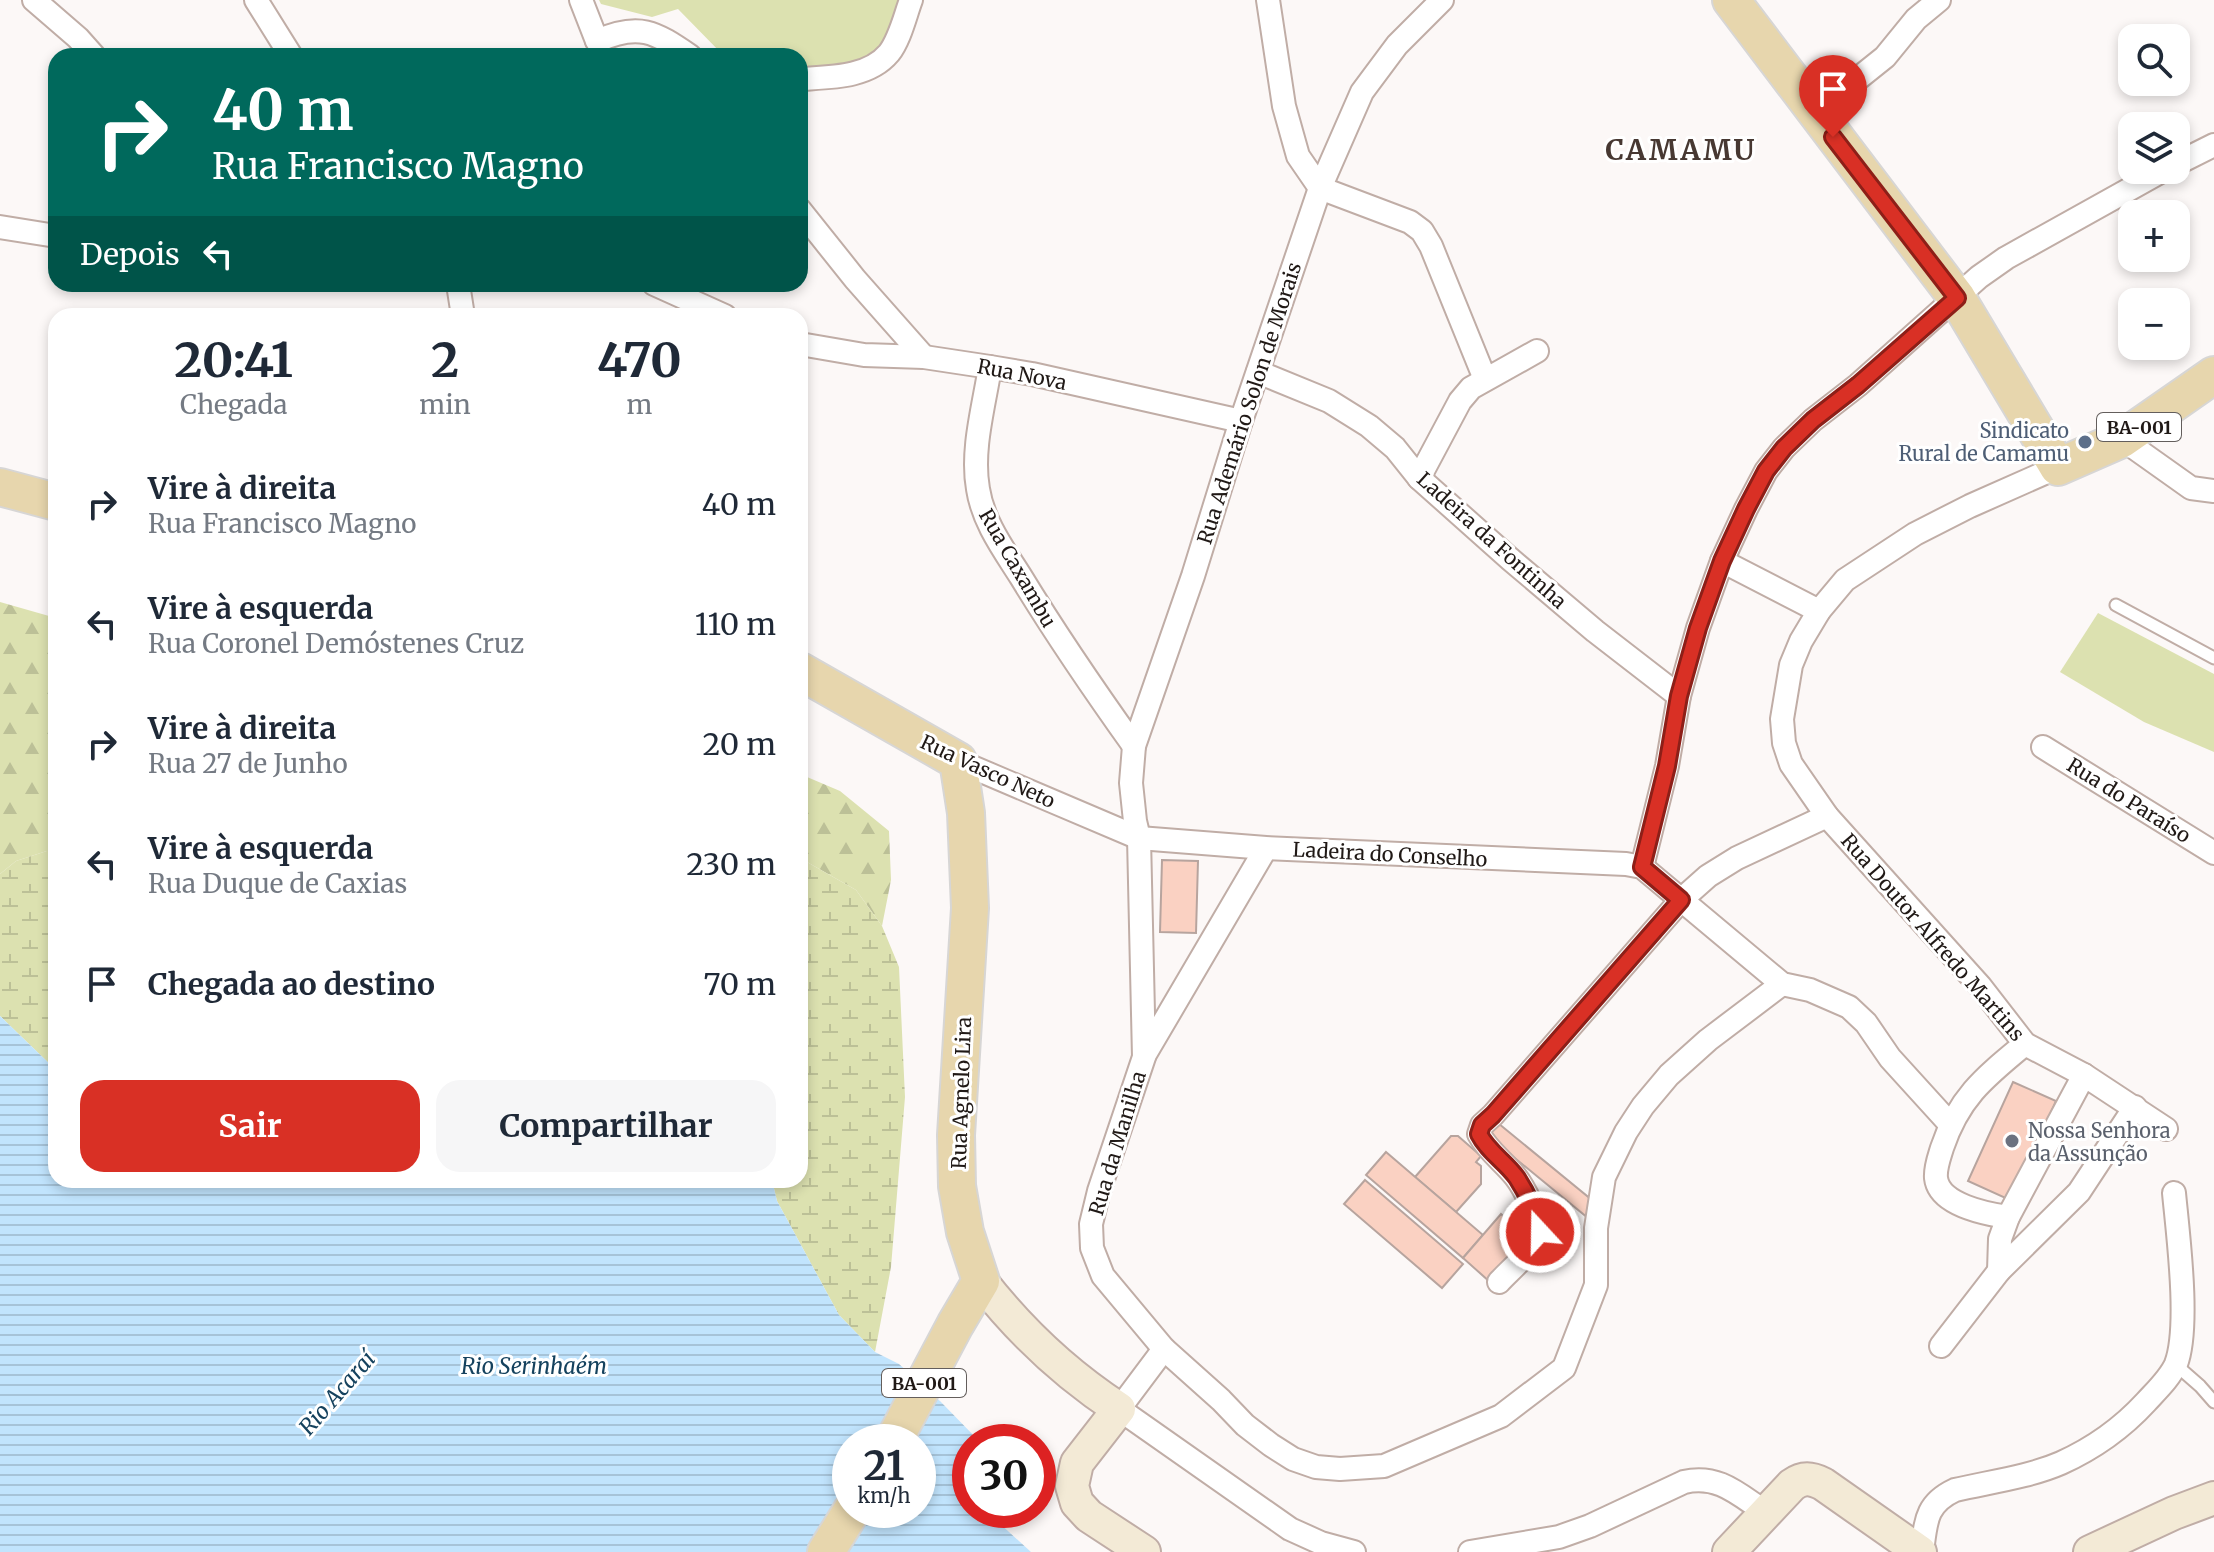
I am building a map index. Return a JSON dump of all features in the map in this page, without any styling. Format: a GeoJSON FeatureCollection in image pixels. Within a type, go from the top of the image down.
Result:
{"type":"FeatureCollection","features":[{"type":"Feature","properties":{"kind":"main road"},"geometry":{"type":"LineString","coordinates":[[1731,0],[1957,298],[2058,467]]}},
{"type":"Feature","properties":{"kind":"main road","name":"BA-001"},"geometry":{"type":"LineString","coordinates":[[2058,467],[2122,439],[2214,375]]}},
{"type":"Feature","properties":{"kind":"main road"},"geometry":{"type":"LineString","coordinates":[[0,487],[48,500]]}},
{"type":"Feature","properties":{"kind":"main road","name":"Rua Vasco Neto"},"geometry":{"type":"LineString","coordinates":[[808,676],[958,761]]}},
{"type":"Feature","properties":{"kind":"main road","name":"Rua Agnelo Lira"},"geometry":{"type":"LineString","coordinates":[[958,761],[966,813],[970,908],[956,1135],[957,1186],[965,1232],[981,1281]]}},
{"type":"Feature","properties":{"kind":"main road","name":"BA-001"},"geometry":{"type":"LineString","coordinates":[[903,1424],[981,1281]]}},
{"type":"Feature","properties":{"kind":"main road"},"geometry":{"type":"LineString","coordinates":[[826,1552],[841,1528]]}},
{"type":"Feature","properties":{"kind":"street"},"geometry":{"type":"LineString","coordinates":[[34,0],[87,48]]}},
{"type":"Feature","properties":{"kind":"street"},"geometry":{"type":"LineString","coordinates":[[256,0],[286,48]]}},
{"type":"Feature","properties":{"kind":"street"},"geometry":{"type":"LineString","coordinates":[[581,0],[595,48],[612,34],[632,30],[655,33],[678,48]]}},
{"type":"Feature","properties":{"kind":"street"},"geometry":{"type":"LineString","coordinates":[[808,78],[851,75],[874,65],[890,52],[911,0]]}},
{"type":"Feature","properties":{"kind":"street"},"geometry":{"type":"LineString","coordinates":[[1268,0],[1284,106],[1298,156],[1320,188],[1410,222],[1422,231],[1431,246],[1485,379]]}},
{"type":"Feature","properties":{"kind":"street","name":"Rua Ademário Solon de Morais"},"geometry":{"type":"LineString","coordinates":[[1139,838],[1131,783],[1134,746],[1320,188],[1362,92],[1397,45],[1442,0]]}},
{"type":"Feature","properties":{"kind":"street"},"geometry":{"type":"LineString","coordinates":[[1815,113],[1885,57],[1916,19],[1939,0]]}},
{"type":"Feature","properties":{"kind":"street"},"geometry":{"type":"LineString","coordinates":[[2190,157],[2214,145]]}},
{"type":"Feature","properties":{"kind":"street"},"geometry":{"type":"LineString","coordinates":[[1950,1124],[1890,1058],[1866,1023],[1849,1007],[1810,990],[1782,984],[1642,867],[1667,766],[1679,696],[1698,628],[1722,561],[1766,471],[1813,420],[1858,385],[1979,277],[2006,258],[2139,184]]}},
{"type":"Feature","properties":{"kind":"street"},"geometry":{"type":"LineString","coordinates":[[808,220],[924,357]]}},
{"type":"Feature","properties":{"kind":"street"},"geometry":{"type":"LineString","coordinates":[[0,227],[48,235]]}},
{"type":"Feature","properties":{"kind":"street"},"geometry":{"type":"LineString","coordinates":[[672,292],[707,308]]}},
{"type":"Feature","properties":{"kind":"street","name":"Rua Nova"},"geometry":{"type":"LineString","coordinates":[[808,345],[864,355],[924,357],[1032,374],[1241,421]]}},
{"type":"Feature","properties":{"kind":"street"},"geometry":{"type":"LineString","coordinates":[[1419,478],[1460,401],[1471,388],[1537,351]]}},
{"type":"Feature","properties":{"kind":"street","name":"Rua Caxambu"},"geometry":{"type":"LineString","coordinates":[[990,367],[977,453],[977,487],[982,509],[1064,648],[1134,746]]}},
{"type":"Feature","properties":{"kind":"street","name":"Ladeira da Fontinha"},"geometry":{"type":"LineString","coordinates":[[1258,372],[1329,401],[1369,426],[1395,448],[1419,478],[1583,621],[1679,696]]}},
{"type":"Feature","properties":{"kind":"street"},"geometry":{"type":"LineString","coordinates":[[2122,439],[2191,488],[2214,491]]}},
{"type":"Feature","properties":{"kind":"street","name":"Rua Doutor Alfredo Martins"},"geometry":{"type":"LineString","coordinates":[[2058,467],[1915,534],[1845,580],[1819,611],[1791,665],[1782,719],[1784,743],[1791,764],[1827,816],[1980,986],[2025,1044],[2084,1075],[2166,1129]]}},
{"type":"Feature","properties":{"kind":"street"},"geometry":{"type":"LineString","coordinates":[[1722,561],[1819,611]]}},
{"type":"Feature","properties":{"kind":"street","name":"Rua do Paraíso"},"geometry":{"type":"LineString","coordinates":[[2043,747],[2214,853]]}},
{"type":"Feature","properties":{"kind":"street","name":"Rua Vasco Neto"},"geometry":{"type":"LineString","coordinates":[[958,761],[1139,838]]}},
{"type":"Feature","properties":{"kind":"street"},"geometry":{"type":"LineString","coordinates":[[1499,1282],[1536,1241],[1540,1232],[1517,1178],[1484,1144],[1479,1134],[1482,1125],[1681,900],[1708,876],[1737,858],[1827,816]]}},
{"type":"Feature","properties":{"kind":"street","name":"Ladeira do Conselho"},"geometry":{"type":"LineString","coordinates":[[1139,838],[1266,848],[1642,867]]}},
{"type":"Feature","properties":{"kind":"street","name":"Rua da Manilha"},"geometry":{"type":"LineString","coordinates":[[1139,838],[1144,1057]]}},
{"type":"Feature","properties":{"kind":"street","name":"Rua da Manilha"},"geometry":{"type":"LineString","coordinates":[[1266,848],[1144,1057],[1099,1191],[1091,1224],[1092,1248],[1103,1276],[1164,1349],[1245,1425],[1293,1459],[1316,1467],[1384,1466],[1501,1416],[1564,1368],[1596,1285],[1596,1228],[1604,1177],[1626,1132],[1669,1075],[1708,1040],[1782,984]]}},
{"type":"Feature","properties":{"kind":"street"},"geometry":{"type":"LineString","coordinates":[[2008,1217],[1983,1213],[1943,1193],[1936,1181],[1937,1164],[1950,1124],[1968,1098],[1985,1076],[2025,1044]]}},
{"type":"Feature","properties":{"kind":"street"},"geometry":{"type":"LineString","coordinates":[[1999,1271],[2000,1239],[2008,1217],[2084,1075]]}},
{"type":"Feature","properties":{"kind":"street"},"geometry":{"type":"LineString","coordinates":[[1941,1346],[1999,1271],[2079,1192],[2135,1107]]}},
{"type":"Feature","properties":{"kind":"street"},"geometry":{"type":"LineString","coordinates":[[1729,1552],[1798,1480],[1814,1479],[1921,1552],[1926,1516],[1939,1497],[1955,1490],[2060,1463],[2089,1448],[2137,1412],[2176,1365],[2182,1309],[2174,1193]]}},
{"type":"Feature","properties":{"kind":"street","name":"Rua Agnelo Lira"},"geometry":{"type":"LineString","coordinates":[[981,1281],[1006,1313],[1094,1393],[1119,1409]]}},
{"type":"Feature","properties":{"kind":"street"},"geometry":{"type":"LineString","coordinates":[[1144,1552],[1089,1516],[1077,1503],[1072,1486],[1077,1463],[1164,1349]]}},
{"type":"Feature","properties":{"kind":"street"},"geometry":{"type":"LineString","coordinates":[[1119,1409],[1290,1529],[1321,1543],[1354,1552]]}},
{"type":"Feature","properties":{"kind":"street"},"geometry":{"type":"LineString","coordinates":[[1470,1552],[1559,1537],[1590,1526],[1684,1482],[1699,1479],[1732,1489],[1765,1512]]}},
{"type":"Feature","properties":{"kind":"street"},"geometry":{"type":"LineString","coordinates":[[2090,1552],[2174,1513],[2210,1502]]}},
{"type":"Feature","properties":{"kind":"lane"},"geometry":{"type":"LineString","coordinates":[[2116,605],[2214,658]]}},
{"type":"Feature","properties":{"kind":"lane"},"geometry":{"type":"LineString","coordinates":[[2176,1365],[2214,1402]]}},
{"type":"Feature","properties":{"kind":"green space"},"geometry":{"type":"Polygon","coordinates":[[[599,0],[899,0],[882,48],[846,67],[808,71],[808,48],[716,48],[678,9],[652,17],[601,4],[599,0]]]}},
{"type":"Feature","properties":{"kind":"green space"},"geometry":{"type":"Polygon","coordinates":[[[0,602],[48,616],[48,851],[16,861],[0,874],[0,602]]]}},
{"type":"Feature","properties":{"kind":"green space"},"geometry":{"type":"Polygon","coordinates":[[[2098,613],[2214,674],[2214,752],[2144,722],[2060,672],[2098,613]]]}},
{"type":"Feature","properties":{"kind":"green space"},"geometry":{"type":"Polygon","coordinates":[[[808,777],[840,791],[889,831],[891,880],[882,926],[856,890],[808,863],[808,777]]]}},
{"type":"Feature","properties":{"kind":"green space"},"geometry":{"type":"Polygon","coordinates":[[[48,851],[48,1062],[0,1016],[0,874],[16,861],[48,851]]]}},
{"type":"Feature","properties":{"kind":"green space"},"geometry":{"type":"Polygon","coordinates":[[[808,863],[856,890],[882,926],[899,967],[905,1097],[891,1267],[875,1352],[839,1315],[777,1201],[774,1188],[808,1188],[808,863]]]}},
{"type":"Feature","properties":{"kind":"water","name":"Rio Serinhaém"},"geometry":{"type":"Polygon","coordinates":[[[0,1016],[48,1062],[48,1188],[774,1188],[777,1201],[839,1315],[875,1352],[899,1364],[962,1424],[952,1424],[952,1528],[1005,1528],[1031,1552],[0,1552],[0,1016]]]}},
{"type":"Feature","properties":{"kind":"building"},"geometry":{"type":"Polygon","coordinates":[[[1162,860],[1198,861],[1196,933],[1160,932],[1162,860]]]}},
{"type":"Feature","properties":{"kind":"building","name":"Nossa Senhora da Assunção"},"geometry":{"type":"Polygon","coordinates":[[[2013,1082],[2056,1101],[2012,1201],[1968,1181],[2013,1082]]]}},
{"type":"Feature","properties":{"kind":"building"},"geometry":{"type":"Polygon","coordinates":[[[1493,1119],[1598,1205],[1588,1218],[1483,1132],[1493,1119]]]}},
{"type":"Feature","properties":{"kind":"building"},"geometry":{"type":"Polygon","coordinates":[[[1451,1136],[1458,1136],[1481,1156],[1476,1162],[1481,1166],[1481,1184],[1456,1212],[1415,1177],[1451,1136]]]}},
{"type":"Feature","properties":{"kind":"building"},"geometry":{"type":"Polygon","coordinates":[[[1386,1152],[1483,1235],[1463,1258],[1366,1175],[1386,1152]]]}},
{"type":"Feature","properties":{"kind":"building"},"geometry":{"type":"Polygon","coordinates":[[[1365,1180],[1463,1264],[1442,1288],[1344,1204],[1365,1180]]]}},
{"type":"Feature","properties":{"kind":"building"},"geometry":{"type":"Polygon","coordinates":[[[1501,1214],[1528,1238],[1490,1282],[1463,1258],[1501,1214]]]}},
{"type":"Feature","properties":{"kind":"place","name":"Sindicato Rural de Camamu"},"geometry":{"type":"Point","coordinates":[2085,442]}},
{"type":"Feature","properties":{"kind":"place","name":"Nossa Senhora da Assunção"},"geometry":{"type":"Point","coordinates":[2012,1141]}},
{"type":"Feature","properties":{"kind":"district","name":"CAMAMU"},"geometry":{"type":"Point","coordinates":[1681,150]}},
{"type":"Feature","properties":{"kind":"route"},"geometry":{"type":"LineString","coordinates":[[1540,1232],[1517,1178],[1484,1144],[1479,1134],[1482,1125],[1681,900],[1642,867],[1667,766],[1679,696],[1698,628],[1722,561],[1766,471],[1784,448],[1957,298],[1833,137]]}},
{"type":"Feature","properties":{"kind":"water label","name":"Rio Acaraí"},"geometry":{"type":"Point","coordinates":[337,1393]}}]}
